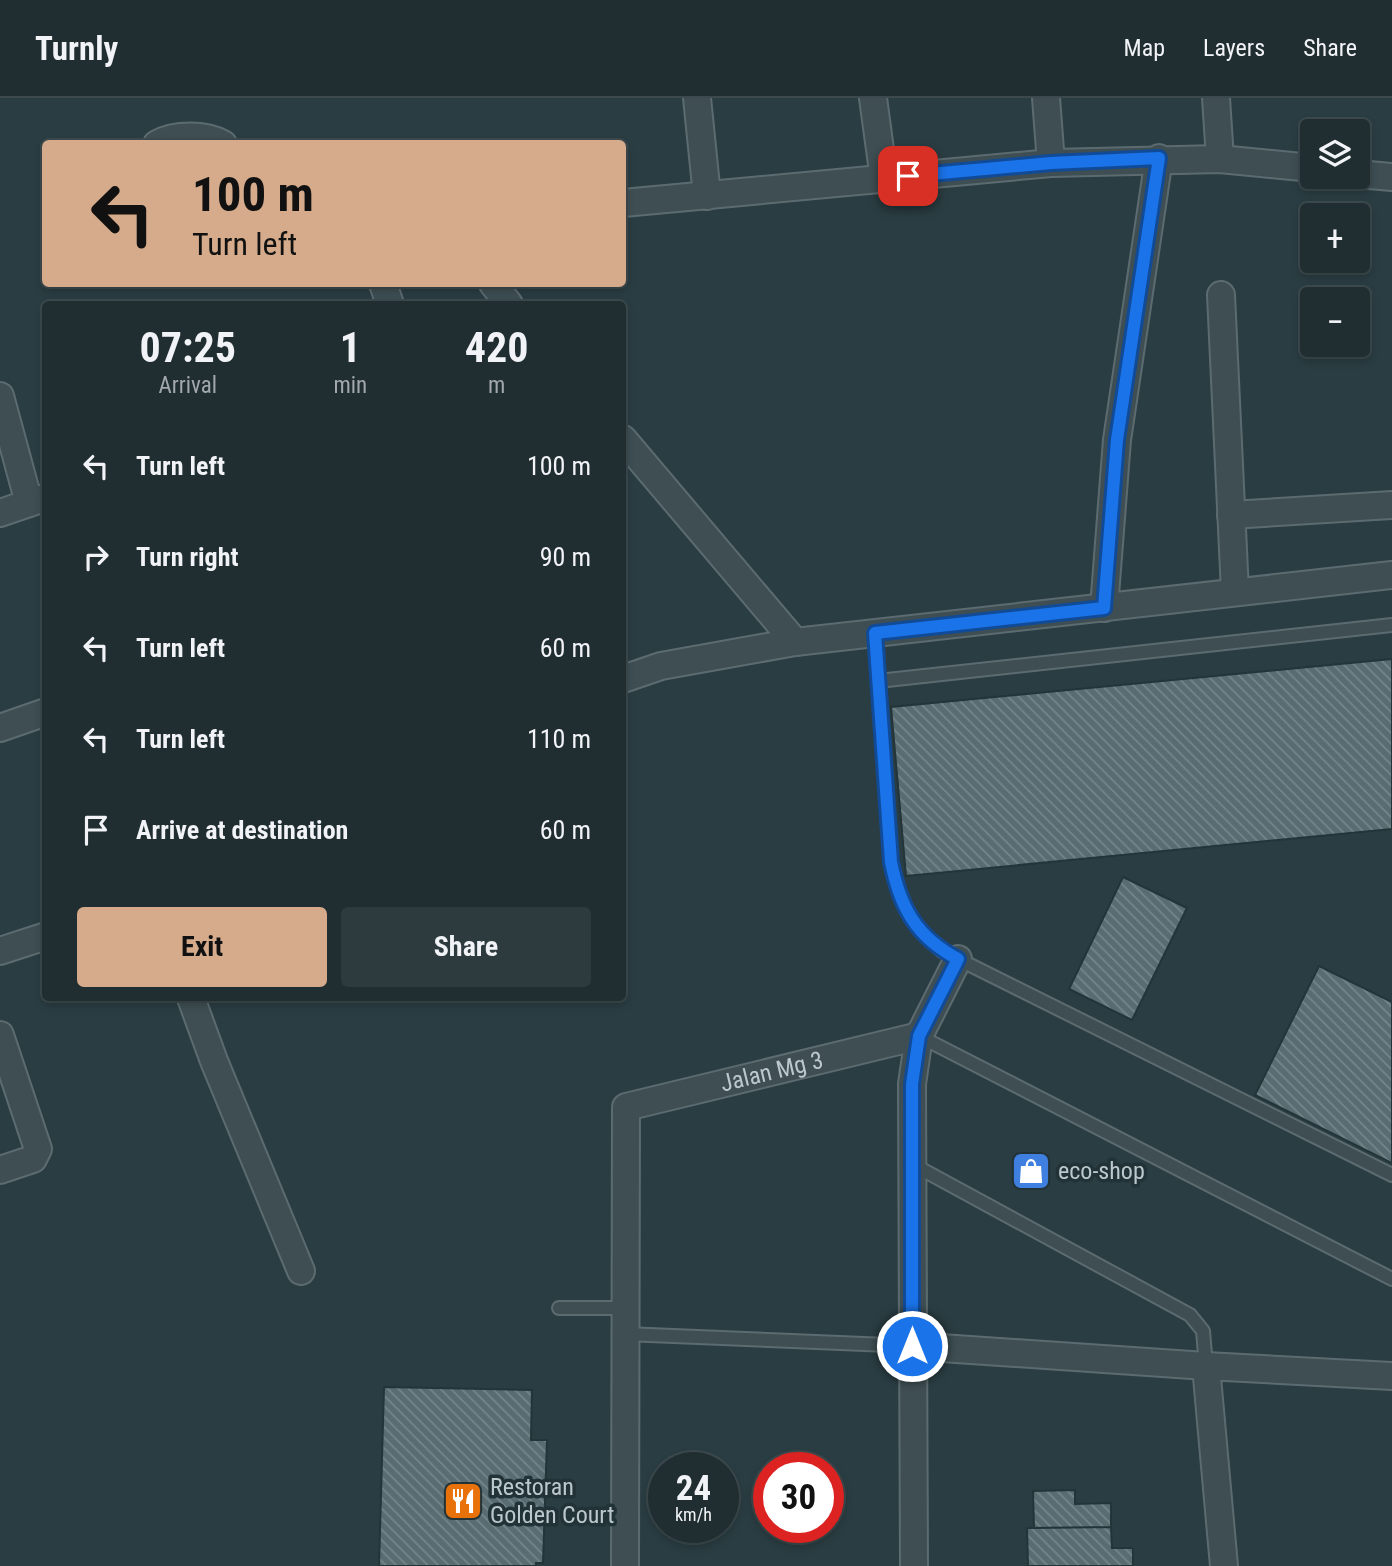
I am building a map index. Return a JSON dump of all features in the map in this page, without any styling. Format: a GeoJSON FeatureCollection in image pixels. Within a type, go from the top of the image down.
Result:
{"type":"FeatureCollection","features":[{"type":"Feature","properties":{"kind":"street"},"geometry":{"type":"LineString","coordinates":[[697,98],[707,196]]}},
{"type":"Feature","properties":{"kind":"street"},"geometry":{"type":"LineString","coordinates":[[873,98],[884,179]]}},
{"type":"Feature","properties":{"kind":"street"},"geometry":{"type":"LineString","coordinates":[[1046,98],[1051,163]]}},
{"type":"Feature","properties":{"kind":"street"},"geometry":{"type":"LineString","coordinates":[[1216,98],[1220,159]]}},
{"type":"Feature","properties":{"kind":"street"},"geometry":{"type":"LineString","coordinates":[[164,140],[190,137],[215,140]]}},
{"type":"Feature","properties":{"kind":"street"},"geometry":{"type":"LineString","coordinates":[[626,203],[1051,163],[1159,158],[1220,159],[1300,167]]}},
{"type":"Feature","properties":{"kind":"street"},"geometry":{"type":"LineString","coordinates":[[1104,608],[1117,440],[1159,158]]}},
{"type":"Feature","properties":{"kind":"street"},"geometry":{"type":"LineString","coordinates":[[1370,175],[1392,177]]}},
{"type":"Feature","properties":{"kind":"street"},"geometry":{"type":"LineString","coordinates":[[495,287],[507,301]]}},
{"type":"Feature","properties":{"kind":"street"},"geometry":{"type":"LineString","coordinates":[[1221,295],[1235,593]]}},
{"type":"Feature","properties":{"kind":"street"},"geometry":{"type":"LineString","coordinates":[[0,396],[37,500],[0,513]]}},
{"type":"Feature","properties":{"kind":"street"},"geometry":{"type":"LineString","coordinates":[[626,443],[795,642]]}},
{"type":"Feature","properties":{"kind":"street"},"geometry":{"type":"LineString","coordinates":[[1231,515],[1392,505]]}},
{"type":"Feature","properties":{"kind":"street"},"geometry":{"type":"LineString","coordinates":[[626,678],[661,666],[795,642],[1392,575]]}},
{"type":"Feature","properties":{"kind":"street"},"geometry":{"type":"LineString","coordinates":[[0,728],[42,713]]}},
{"type":"Feature","properties":{"kind":"street"},"geometry":{"type":"LineString","coordinates":[[0,951],[42,937]]}},
{"type":"Feature","properties":{"kind":"street"},"geometry":{"type":"LineString","coordinates":[[914,1566],[912,1084],[919,1036],[958,959]]}},
{"type":"Feature","properties":{"kind":"street"},"geometry":{"type":"LineString","coordinates":[[192,1001],[214,1061],[301,1271]]}},
{"type":"Feature","properties":{"kind":"street"},"geometry":{"type":"LineString","coordinates":[[0,1035],[38,1149],[33,1159],[0,1170]]}},
{"type":"Feature","properties":{"kind":"street","name":"Jalan Mg 3"},"geometry":{"type":"LineString","coordinates":[[625,1308],[626,1107],[919,1036]]}},
{"type":"Feature","properties":{"kind":"street"},"geometry":{"type":"LineString","coordinates":[[625,1308],[625,1566]]}},
{"type":"Feature","properties":{"kind":"street"},"geometry":{"type":"LineString","coordinates":[[912,1346],[1392,1376]]}},
{"type":"Feature","properties":{"kind":"street"},"geometry":{"type":"LineString","coordinates":[[1206,1366],[1224,1566]]}},
{"type":"Feature","properties":{"kind":"lane"},"geometry":{"type":"LineString","coordinates":[[878,681],[1392,625]]}},
{"type":"Feature","properties":{"kind":"lane"},"geometry":{"type":"LineString","coordinates":[[875,633],[891,862],[897,891],[909,919],[924,937],[958,959],[1392,1175]]}},
{"type":"Feature","properties":{"kind":"lane"},"geometry":{"type":"LineString","coordinates":[[919,1036],[1392,1279]]}},
{"type":"Feature","properties":{"kind":"lane"},"geometry":{"type":"LineString","coordinates":[[912,1164],[1190,1315],[1203,1331],[1206,1366]]}},
{"type":"Feature","properties":{"kind":"lane"},"geometry":{"type":"LineString","coordinates":[[559,1308],[625,1308]]}},
{"type":"Feature","properties":{"kind":"lane"},"geometry":{"type":"LineString","coordinates":[[625,1334],[912,1346]]}},
{"type":"Feature","properties":{"kind":"building"},"geometry":{"type":"Polygon","coordinates":[[[1392,659],[1392,829],[906,876],[891,707],[1392,659]]]}},
{"type":"Feature","properties":{"kind":"building"},"geometry":{"type":"Polygon","coordinates":[[[1123,877],[1187,908],[1132,1020],[1069,989],[1123,877]]]}},
{"type":"Feature","properties":{"kind":"building"},"geometry":{"type":"Polygon","coordinates":[[[1319,966],[1392,1002],[1392,1163],[1255,1095],[1319,966]]]}},
{"type":"Feature","properties":{"kind":"building","name":"Restoran Golden Court"},"geometry":{"type":"Polygon","coordinates":[[[384,1387],[532,1390],[531,1440],[547,1440],[543,1563],[536,1563],[536,1566],[379,1566],[384,1387]]]}},
{"type":"Feature","properties":{"kind":"building"},"geometry":{"type":"Polygon","coordinates":[[[1075,1490],[1075,1504],[1111,1503],[1111,1527],[1034,1528],[1033,1491],[1075,1490]]]}},
{"type":"Feature","properties":{"kind":"building"},"geometry":{"type":"Polygon","coordinates":[[[1111,1527],[1112,1548],[1133,1548],[1133,1566],[1028,1566],[1027,1528],[1111,1527]]]}},
{"type":"Feature","properties":{"kind":"place","name":"eco-shop"},"geometry":{"type":"Point","coordinates":[1031,1171]}},
{"type":"Feature","properties":{"kind":"place","name":"Restoran Golden Court"},"geometry":{"type":"Point","coordinates":[463,1501]}},
{"type":"Feature","properties":{"kind":"route"},"geometry":{"type":"LineString","coordinates":[[908,176],[1051,163],[1159,158],[1117,440],[1104,608],[875,633],[891,862],[897,891],[909,919],[924,937],[958,959],[919,1036],[912,1084],[912,1346]]}}]}
